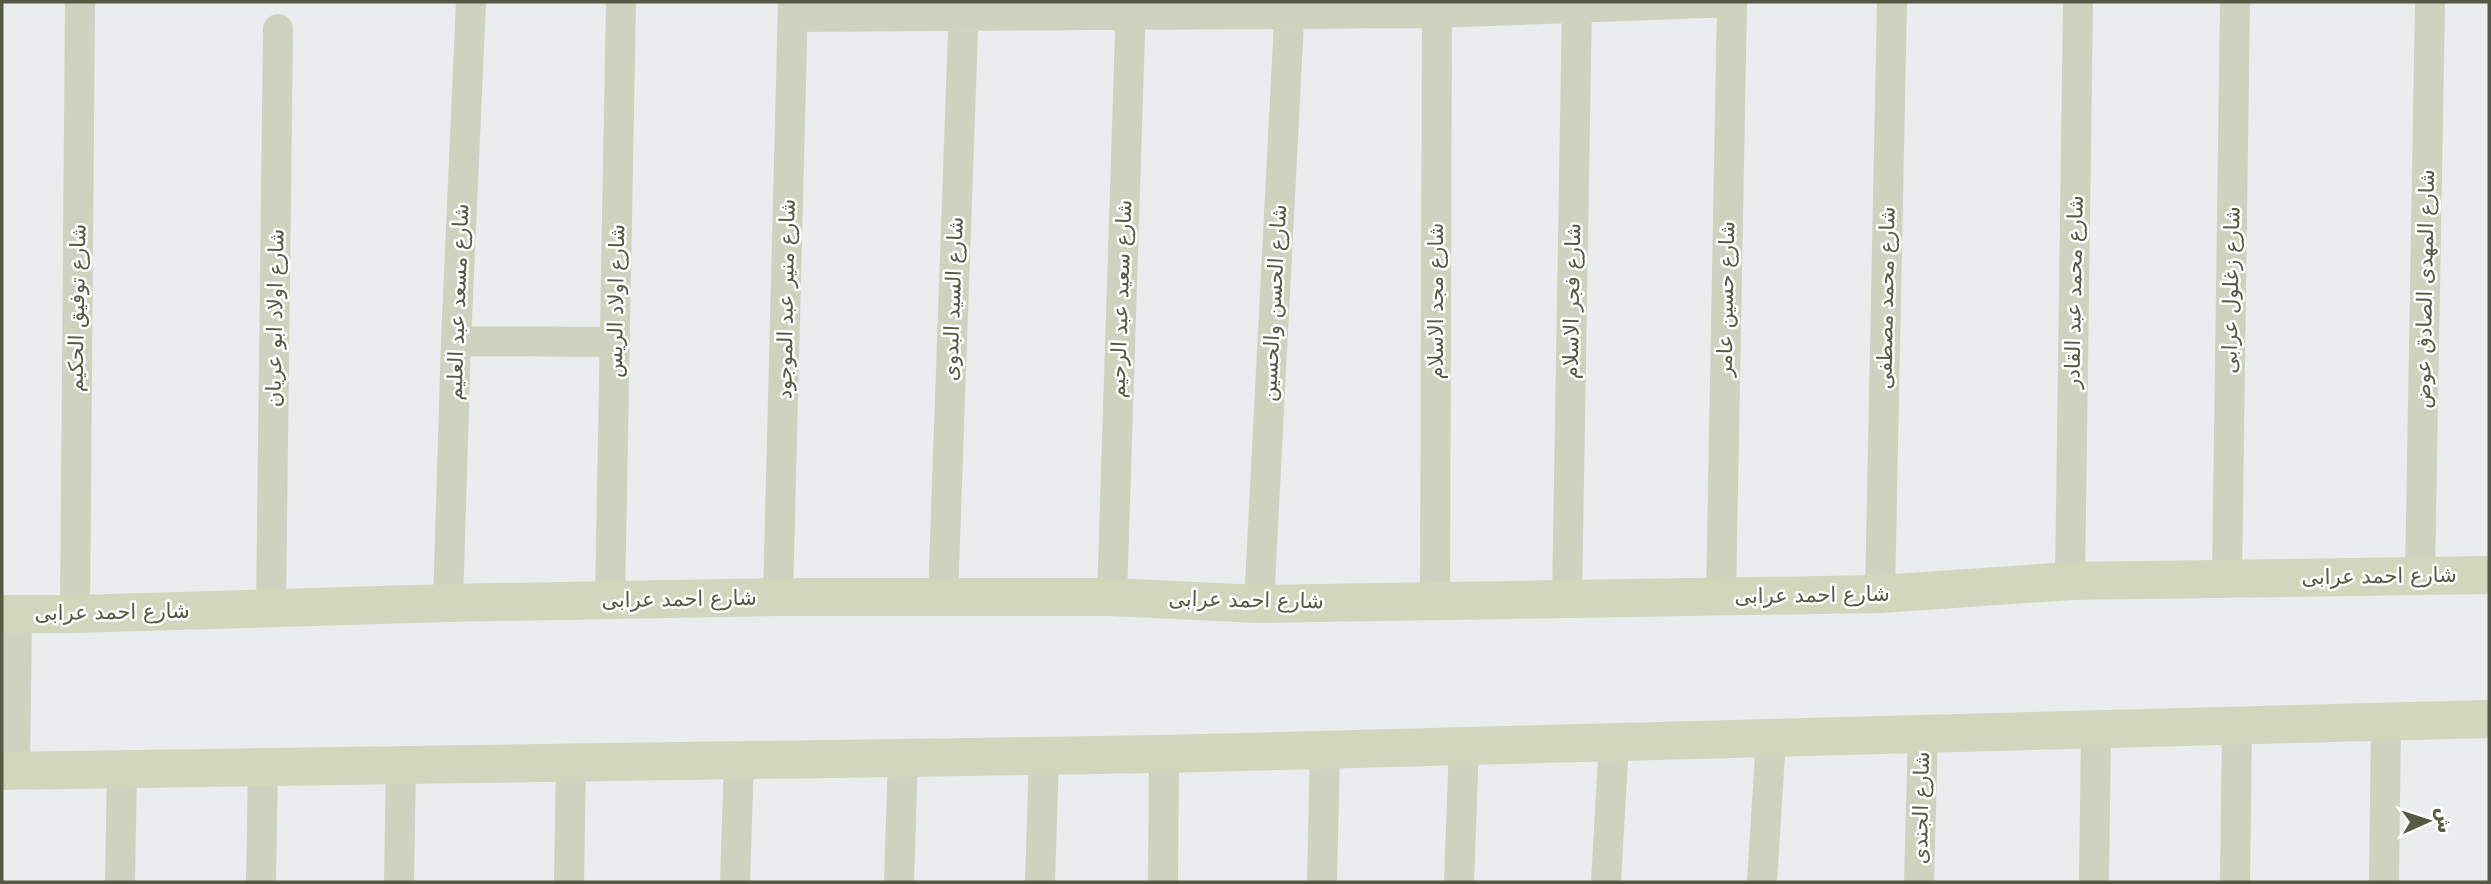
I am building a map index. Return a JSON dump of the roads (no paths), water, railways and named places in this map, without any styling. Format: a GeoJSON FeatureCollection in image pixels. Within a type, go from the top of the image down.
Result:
{"type":"FeatureCollection","features":[{"type":"Feature","properties":{"kind":"street","name":"شارع توفيق الحكيم"},"geometry":{"type":"LineString","coordinates":[[75,614],[80,2]]}},
{"type":"Feature","properties":{"kind":"street","name":"شارع مسعد عبد العليم"},"geometry":{"type":"LineString","coordinates":[[447,603],[471,2]]}},
{"type":"Feature","properties":{"kind":"street","name":"شارع اولاد الريس"},"geometry":{"type":"LineString","coordinates":[[610,600],[621,2]]}},
{"type":"Feature","properties":{"kind":"street"},"geometry":{"type":"LineString","coordinates":[[793,10],[1437,8],[1732,2]]}},
{"type":"Feature","properties":{"kind":"street","name":"شارع حسين عامر"},"geometry":{"type":"LineString","coordinates":[[1721,597],[1732,2]]}},
{"type":"Feature","properties":{"kind":"street","name":"شارع محمد مصطفى"},"geometry":{"type":"LineString","coordinates":[[1880,594],[1892,2]]}},
{"type":"Feature","properties":{"kind":"street","name":"شارع محمد عبد القادر"},"geometry":{"type":"LineString","coordinates":[[2070,581],[2078,2]]}},
{"type":"Feature","properties":{"kind":"street","name":"شارع زغلول عرابى"},"geometry":{"type":"LineString","coordinates":[[2227,579],[2235,2]]}},
{"type":"Feature","properties":{"kind":"street","name":"شارع المهدى الصادق عوض"},"geometry":{"type":"LineString","coordinates":[[2420,576],[2430,2]]}},
{"type":"Feature","properties":{"kind":"street","name":"شارع فجر الاسلام"},"geometry":{"type":"LineString","coordinates":[[1567,599],[1577,4]]}},
{"type":"Feature","properties":{"kind":"street","name":"شارع الحسن والحسين"},"geometry":{"type":"LineString","coordinates":[[1259,604],[1289,7]]}},
{"type":"Feature","properties":{"kind":"street","name":"شارع سعيد عبد الرحيم"},"geometry":{"type":"LineString","coordinates":[[1112,597],[1130,8]]}},
{"type":"Feature","properties":{"kind":"street","name":"شارع مجد الاسلام"},"geometry":{"type":"LineString","coordinates":[[1436,600],[1437,8]]}},
{"type":"Feature","properties":{"kind":"street","name":"شارع السيد البدوى"},"geometry":{"type":"LineString","coordinates":[[943,597],[964,9]]}},
{"type":"Feature","properties":{"kind":"street","name":"شارع منير عبد الموجود"},"geometry":{"type":"LineString","coordinates":[[778,597],[793,10]]}},
{"type":"Feature","properties":{"kind":"street","name":"شارع اولاد ابو عريان"},"geometry":{"type":"LineString","coordinates":[[271,608],[278,29]]}},
{"type":"Feature","properties":{"kind":"street"},"geometry":{"type":"LineString","coordinates":[[456,341],[615,342]]}},
{"type":"Feature","properties":{"kind":"street","name":"شارع احمد عرابى"},"geometry":{"type":"LineString","coordinates":[[9,614],[778,597],[1112,597],[1259,604],[1721,597],[1880,594],[2070,581],[2489,575]]}},
{"type":"Feature","properties":{"kind":"street"},"geometry":{"type":"LineString","coordinates":[[9,614],[8,771],[1164,754],[2489,719]]}},
{"type":"Feature","properties":{"kind":"street"},"geometry":{"type":"LineString","coordinates":[[2384,882],[2386,722]]}},
{"type":"Feature","properties":{"kind":"street"},"geometry":{"type":"LineString","coordinates":[[2235,882],[2237,726]]}},
{"type":"Feature","properties":{"kind":"street"},"geometry":{"type":"LineString","coordinates":[[2094,882],[2096,730]]}},
{"type":"Feature","properties":{"kind":"street","name":"شارع الجندى"},"geometry":{"type":"LineString","coordinates":[[1919,882],[1923,734]]}},
{"type":"Feature","properties":{"kind":"street"},"geometry":{"type":"LineString","coordinates":[[1762,882],[1771,738]]}},
{"type":"Feature","properties":{"kind":"street"},"geometry":{"type":"LineString","coordinates":[[1606,882],[1614,742]]}},
{"type":"Feature","properties":{"kind":"street"},"geometry":{"type":"LineString","coordinates":[[1459,882],[1464,746]]}},
{"type":"Feature","properties":{"kind":"street"},"geometry":{"type":"LineString","coordinates":[[1322,882],[1325,750]]}},
{"type":"Feature","properties":{"kind":"street"},"geometry":{"type":"LineString","coordinates":[[1163,882],[1164,754]]}},
{"type":"Feature","properties":{"kind":"street"},"geometry":{"type":"LineString","coordinates":[[1041,882],[1044,756]]}},
{"type":"Feature","properties":{"kind":"street"},"geometry":{"type":"LineString","coordinates":[[900,882],[903,758]]}},
{"type":"Feature","properties":{"kind":"street"},"geometry":{"type":"LineString","coordinates":[[735,882],[738,760]]}},
{"type":"Feature","properties":{"kind":"street"},"geometry":{"type":"LineString","coordinates":[[569,882],[571,762]]}},
{"type":"Feature","properties":{"kind":"street"},"geometry":{"type":"LineString","coordinates":[[398,882],[401,764]]}},
{"type":"Feature","properties":{"kind":"street"},"geometry":{"type":"LineString","coordinates":[[261,882],[263,766]]}},
{"type":"Feature","properties":{"kind":"street"},"geometry":{"type":"LineString","coordinates":[[120,882],[122,769]]}}]}
